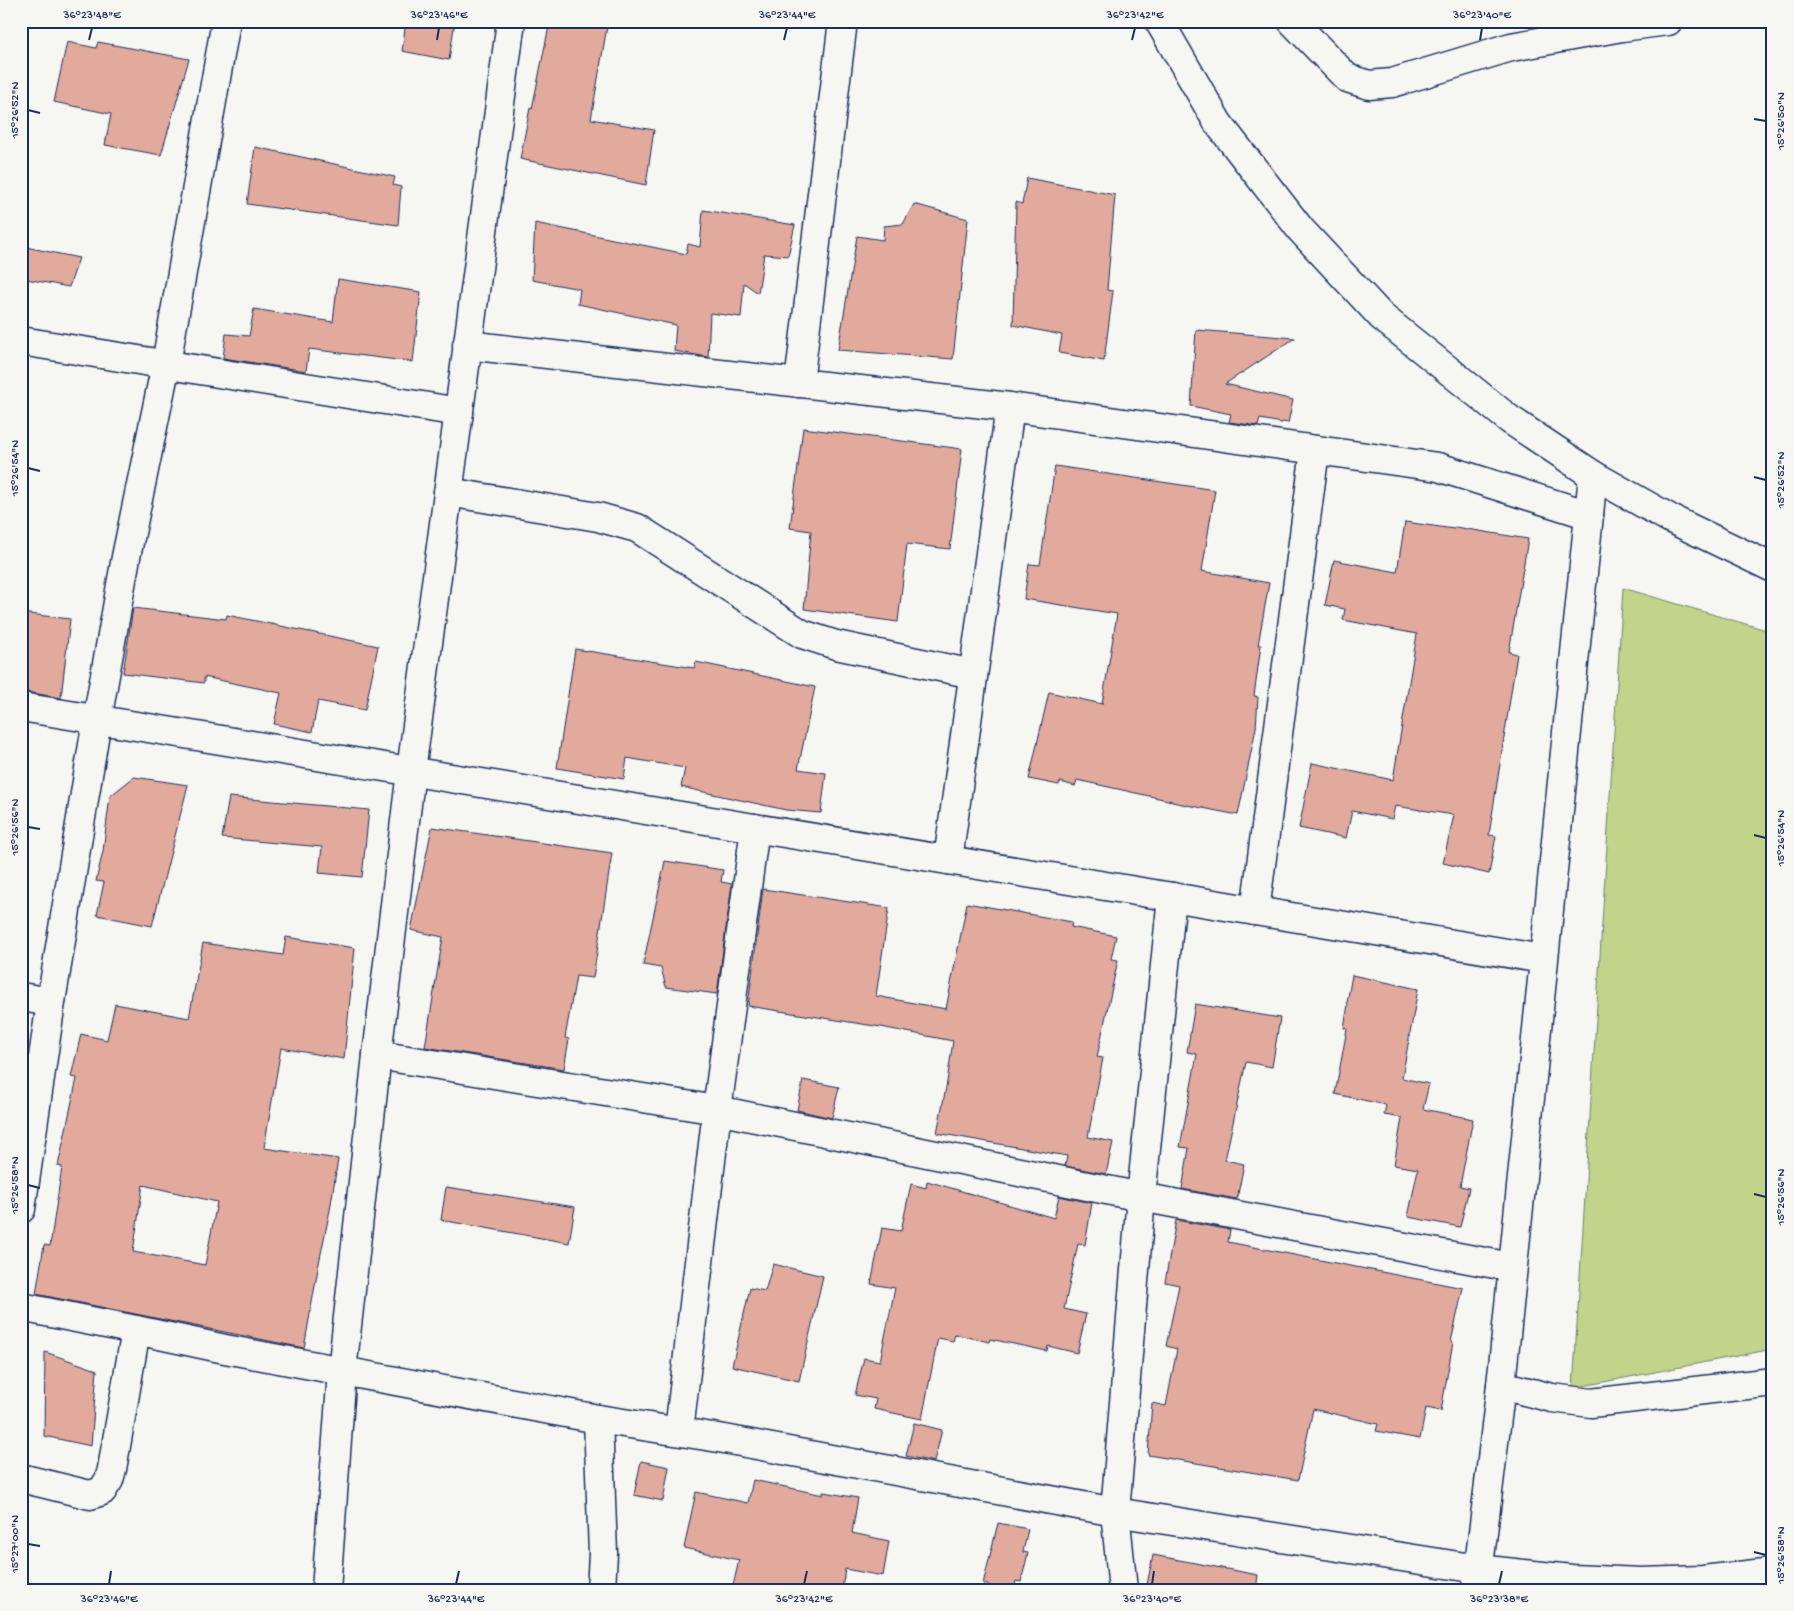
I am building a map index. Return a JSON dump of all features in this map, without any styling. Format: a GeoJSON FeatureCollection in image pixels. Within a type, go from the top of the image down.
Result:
{"type":"FeatureCollection","features":[{"type":"Feature","properties":{"kind":"street"},"geometry":{"type":"LineString","coordinates":[[21,1209],[51,1002],[97,720],[126,557],[166,364],[226,21]]}},
{"type":"Feature","properties":{"kind":"street"},"geometry":{"type":"LineString","coordinates":[[326,1590],[342,1370],[377,1055],[411,771],[511,21]]}},
{"type":"Feature","properties":{"kind":"street"},"geometry":{"type":"LineString","coordinates":[[799,383],[843,21]]}},
{"type":"Feature","properties":{"kind":"street"},"geometry":{"type":"LineString","coordinates":[[1159,21],[1218,123],[1301,230],[1382,317],[1510,419],[1593,475],[1671,519],[1773,568]]}},
{"type":"Feature","properties":{"kind":"street"},"geometry":{"type":"LineString","coordinates":[[1292,21],[1347,78],[1369,85],[1392,83],[1511,47],[1622,27],[1668,21]]}},
{"type":"Feature","properties":{"kind":"street"},"geometry":{"type":"LineString","coordinates":[[21,342],[459,412]]}},
{"type":"Feature","properties":{"kind":"street"},"geometry":{"type":"LineString","coordinates":[[467,346],[1010,407],[1438,467],[1588,516]]}},
{"type":"Feature","properties":{"kind":"street"},"geometry":{"type":"LineString","coordinates":[[948,860],[1010,407]]}},
{"type":"Feature","properties":{"kind":"street"},"geometry":{"type":"LineString","coordinates":[[1255,911],[1315,450]]}},
{"type":"Feature","properties":{"kind":"street"},"geometry":{"type":"LineString","coordinates":[[1477,1579],[1501,1385],[1511,1267],[1593,475]]}},
{"type":"Feature","properties":{"kind":"street"},"geometry":{"type":"LineString","coordinates":[[448,492],[598,517],[636,528],[802,634],[836,644],[974,674]]}},
{"type":"Feature","properties":{"kind":"street"},"geometry":{"type":"LineString","coordinates":[[21,708],[1543,959]]}},
{"type":"Feature","properties":{"kind":"street"},"geometry":{"type":"LineString","coordinates":[[679,1431],[717,1110],[756,828]]}},
{"type":"Feature","properties":{"kind":"street"},"geometry":{"type":"LineString","coordinates":[[1123,1590],[1115,1512],[1142,1197],[1172,897]]}},
{"type":"Feature","properties":{"kind":"street"},"geometry":{"type":"LineString","coordinates":[[21,997],[51,1002]]}},
{"type":"Feature","properties":{"kind":"street"},"geometry":{"type":"LineString","coordinates":[[377,1055],[717,1110],[1142,1197],[1511,1267]]}},
{"type":"Feature","properties":{"kind":"street"},"geometry":{"type":"LineString","coordinates":[[21,1307],[225,1349],[598,1419],[679,1431],[1477,1579],[1572,1579],[1641,1582],[1703,1580],[1773,1572]]}},
{"type":"Feature","properties":{"kind":"street"},"geometry":{"type":"LineString","coordinates":[[21,1478],[90,1495],[102,1491],[109,1480],[112,1469],[136,1330]]}},
{"type":"Feature","properties":{"kind":"street"},"geometry":{"type":"LineString","coordinates":[[1501,1385],[1552,1398],[1591,1403],[1773,1382]]}},
{"type":"Feature","properties":{"kind":"street"},"geometry":{"type":"LineString","coordinates":[[598,1419],[603,1553],[600,1590]]}},
{"type":"Feature","properties":{"kind":"green space"},"geometry":{"type":"Polygon","coordinates":[[[1623,588],[1773,632],[1773,1349],[1573,1388],[1623,588]]]}},
{"type":"Feature","properties":{"kind":"building"},"geometry":{"type":"Polygon","coordinates":[[[406,21],[455,21],[449,60],[402,51],[406,21]]]}},
{"type":"Feature","properties":{"kind":"building"},"geometry":{"type":"Polygon","coordinates":[[[550,21],[608,21],[591,119],[654,130],[646,185],[520,159],[550,21]]]}},
{"type":"Feature","properties":{"kind":"building"},"geometry":{"type":"Polygon","coordinates":[[[67,42],[96,48],[98,42],[189,59],[161,155],[105,145],[111,114],[54,102],[67,42]]]}},
{"type":"Feature","properties":{"kind":"building"},"geometry":{"type":"Polygon","coordinates":[[[255,147],[395,177],[393,185],[401,187],[398,225],[247,204],[255,147]]]}},
{"type":"Feature","properties":{"kind":"building"},"geometry":{"type":"Polygon","coordinates":[[[1027,178],[1115,195],[1107,290],[1113,291],[1104,361],[1059,353],[1062,335],[1013,325],[1016,202],[1022,204],[1027,178]]]}},
{"type":"Feature","properties":{"kind":"building"},"geometry":{"type":"Polygon","coordinates":[[[914,204],[968,219],[953,359],[838,350],[857,236],[883,240],[884,226],[903,224],[914,204]]]}},
{"type":"Feature","properties":{"kind":"building"},"geometry":{"type":"Polygon","coordinates":[[[703,210],[795,225],[788,256],[764,254],[758,293],[744,283],[741,317],[710,313],[708,357],[674,351],[676,325],[578,304],[580,289],[532,280],[535,223],[686,254],[688,244],[700,247],[703,210]]]}},
{"type":"Feature","properties":{"kind":"building"},"geometry":{"type":"Polygon","coordinates":[[[21,246],[79,258],[69,287],[21,278],[21,246]]]}},
{"type":"Feature","properties":{"kind":"building"},"geometry":{"type":"Polygon","coordinates":[[[338,279],[421,292],[413,362],[309,349],[306,371],[223,358],[226,334],[249,336],[254,309],[333,322],[338,279]]]}},
{"type":"Feature","properties":{"kind":"building"},"geometry":{"type":"Polygon","coordinates":[[[1196,330],[1295,338],[1225,384],[1293,400],[1288,423],[1260,419],[1258,426],[1229,422],[1231,414],[1191,406],[1196,330]]]}},
{"type":"Feature","properties":{"kind":"building"},"geometry":{"type":"Polygon","coordinates":[[[803,428],[962,449],[950,549],[907,544],[898,622],[804,609],[811,531],[790,528],[803,428]]]}},
{"type":"Feature","properties":{"kind":"building"},"geometry":{"type":"Polygon","coordinates":[[[1055,466],[1215,490],[1202,571],[1269,583],[1258,645],[1261,645],[1254,696],[1258,697],[1256,728],[1238,815],[1077,780],[1075,786],[1060,782],[1059,785],[1029,779],[1049,692],[1102,704],[1117,614],[1024,599],[1029,564],[1040,565],[1055,466]]]}},
{"type":"Feature","properties":{"kind":"building"},"geometry":{"type":"Polygon","coordinates":[[[1405,522],[1454,529],[1455,527],[1528,539],[1509,652],[1517,654],[1489,835],[1496,836],[1489,874],[1443,863],[1454,815],[1395,806],[1392,819],[1352,811],[1346,838],[1299,828],[1312,763],[1393,780],[1417,634],[1343,620],[1345,609],[1325,605],[1334,560],[1397,572],[1405,522]]]}},
{"type":"Feature","properties":{"kind":"building"},"geometry":{"type":"Polygon","coordinates":[[[133,608],[226,619],[227,615],[378,646],[365,710],[318,701],[312,732],[274,724],[281,693],[204,677],[204,683],[123,673],[133,608]]]}},
{"type":"Feature","properties":{"kind":"building"},"geometry":{"type":"Polygon","coordinates":[[[21,613],[70,619],[61,698],[21,691],[21,613]]]}},
{"type":"Feature","properties":{"kind":"building"},"geometry":{"type":"Polygon","coordinates":[[[575,649],[694,668],[696,662],[815,687],[798,769],[826,773],[821,813],[786,810],[681,787],[685,768],[627,758],[624,779],[557,768],[575,649]]]}},
{"type":"Feature","properties":{"kind":"building"},"geometry":{"type":"Polygon","coordinates":[[[134,777],[188,785],[152,926],[97,915],[104,882],[96,881],[103,851],[110,796],[134,777]]]}},
{"type":"Feature","properties":{"kind":"building"},"geometry":{"type":"Polygon","coordinates":[[[229,797],[369,810],[362,877],[319,873],[322,847],[222,838],[229,797]]]}},
{"type":"Feature","properties":{"kind":"building"},"geometry":{"type":"Polygon","coordinates":[[[432,827],[612,853],[593,978],[576,976],[565,1038],[569,1039],[564,1069],[425,1047],[443,937],[411,930],[432,827]]]}},
{"type":"Feature","properties":{"kind":"building"},"geometry":{"type":"Polygon","coordinates":[[[665,861],[723,870],[721,882],[732,884],[717,994],[666,987],[661,968],[643,965],[665,861]]]}},
{"type":"Feature","properties":{"kind":"building"},"geometry":{"type":"Polygon","coordinates":[[[763,889],[889,908],[876,996],[946,1009],[967,903],[1072,922],[1071,927],[1116,936],[1111,959],[1118,960],[1097,1057],[1103,1058],[1088,1137],[1113,1142],[1106,1174],[1065,1166],[1067,1156],[937,1133],[953,1041],[881,1027],[748,1006],[763,889]]]}},
{"type":"Feature","properties":{"kind":"building"},"geometry":{"type":"Polygon","coordinates":[[[286,937],[355,948],[344,1059],[281,1048],[264,1148],[338,1159],[304,1348],[36,1294],[44,1245],[50,1246],[62,1167],[58,1166],[77,1078],[71,1077],[81,1034],[107,1040],[115,1004],[189,1018],[203,943],[283,955],[286,937]],[[143,1185],[133,1252],[205,1265],[217,1202],[143,1185]]]}},
{"type":"Feature","properties":{"kind":"building"},"geometry":{"type":"Polygon","coordinates":[[[1352,975],[1418,989],[1402,1078],[1429,1084],[1423,1109],[1473,1119],[1460,1186],[1469,1188],[1460,1227],[1408,1217],[1418,1169],[1394,1165],[1402,1118],[1384,1115],[1386,1105],[1335,1094],[1347,1029],[1344,1028],[1352,975]]]}},
{"type":"Feature","properties":{"kind":"building"},"geometry":{"type":"Polygon","coordinates":[[[1195,1004],[1280,1018],[1272,1067],[1246,1062],[1225,1160],[1244,1164],[1237,1199],[1182,1189],[1189,1148],[1180,1147],[1197,1054],[1187,1052],[1195,1004]]]}},
{"type":"Feature","properties":{"kind":"building"},"geometry":{"type":"Polygon","coordinates":[[[803,1080],[839,1087],[832,1118],[797,1110],[803,1080]]]}},
{"type":"Feature","properties":{"kind":"building"},"geometry":{"type":"Polygon","coordinates":[[[927,1181],[1054,1218],[1059,1196],[1092,1203],[1085,1245],[1078,1244],[1064,1309],[1086,1314],[1077,1353],[1048,1346],[1047,1351],[990,1339],[989,1342],[955,1334],[953,1341],[938,1338],[922,1419],[874,1409],[876,1399],[855,1395],[864,1358],[880,1361],[895,1288],[871,1284],[882,1228],[901,1231],[911,1184],[926,1188],[927,1181]]]}},
{"type":"Feature","properties":{"kind":"building"},"geometry":{"type":"Polygon","coordinates":[[[446,1187],[575,1207],[569,1243],[441,1220],[446,1187]]]}},
{"type":"Feature","properties":{"kind":"building"},"geometry":{"type":"Polygon","coordinates":[[[1176,1220],[1230,1230],[1228,1242],[1463,1288],[1451,1342],[1453,1342],[1441,1411],[1426,1408],[1420,1439],[1376,1431],[1378,1424],[1313,1409],[1298,1480],[1148,1455],[1152,1403],[1166,1406],[1177,1349],[1166,1346],[1179,1285],[1165,1282],[1176,1220]]]}},
{"type":"Feature","properties":{"kind":"building"},"geometry":{"type":"Polygon","coordinates":[[[773,1264],[823,1276],[799,1381],[732,1366],[750,1288],[765,1291],[773,1264]]]}},
{"type":"Feature","properties":{"kind":"building"},"geometry":{"type":"Polygon","coordinates":[[[45,1352],[97,1370],[91,1446],[44,1436],[45,1352]]]}},
{"type":"Feature","properties":{"kind":"building"},"geometry":{"type":"Polygon","coordinates":[[[914,1423],[942,1430],[934,1462],[906,1456],[914,1423]]]}},
{"type":"Feature","properties":{"kind":"building"},"geometry":{"type":"Polygon","coordinates":[[[641,1461],[669,1467],[663,1501],[634,1495],[641,1461]]]}},
{"type":"Feature","properties":{"kind":"building"},"geometry":{"type":"Polygon","coordinates":[[[753,1480],[823,1495],[823,1492],[858,1498],[852,1533],[889,1541],[883,1576],[845,1569],[842,1590],[732,1590],[739,1560],[684,1548],[696,1492],[748,1503],[753,1480]]]}},
{"type":"Feature","properties":{"kind":"building"},"geometry":{"type":"Polygon","coordinates":[[[998,1523],[1028,1529],[1023,1552],[1028,1553],[1021,1582],[1016,1581],[1014,1590],[1006,1590],[983,1584],[998,1523]]]}},
{"type":"Feature","properties":{"kind":"building"},"geometry":{"type":"Polygon","coordinates":[[[1153,1555],[1258,1575],[1256,1590],[1146,1590],[1153,1555]]]}}]}
